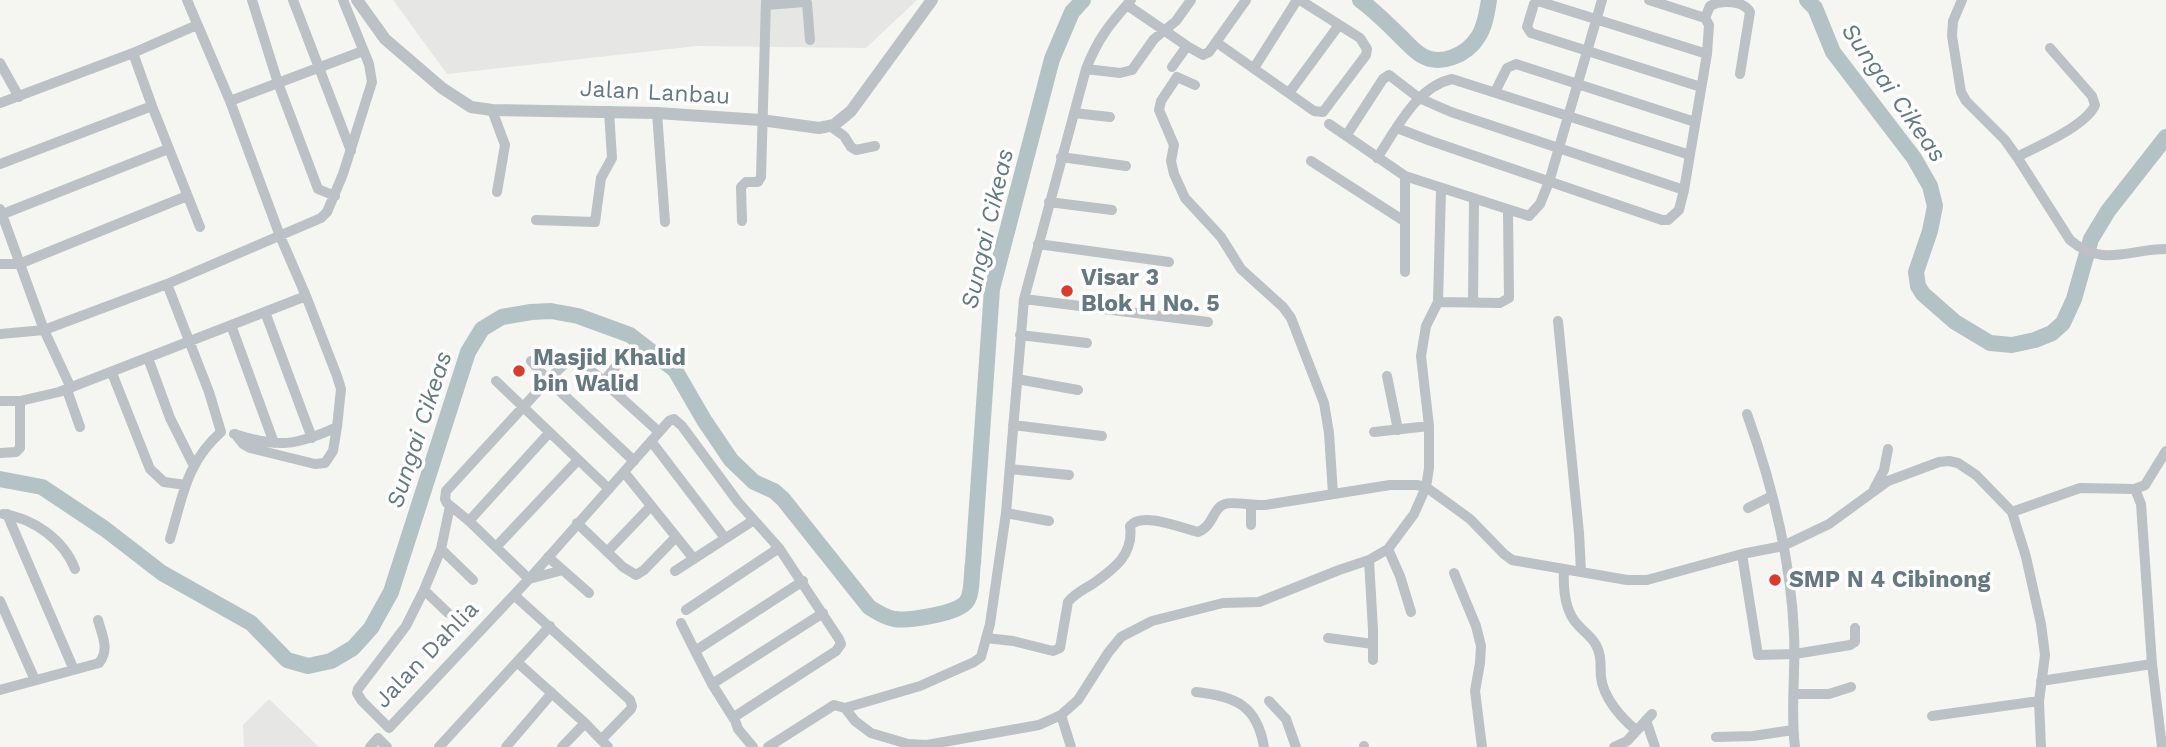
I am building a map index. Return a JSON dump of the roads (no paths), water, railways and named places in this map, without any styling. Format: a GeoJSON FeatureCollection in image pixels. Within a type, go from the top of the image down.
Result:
{"type":"FeatureCollection","features":[{"type":"Feature","properties":{"kind":"street"},"geometry":{"type":"LineString","coordinates":[[187,0],[230,101],[341,389],[333,451],[325,463],[250,448],[235,434]]}},
{"type":"Feature","properties":{"kind":"street"},"geometry":{"type":"LineString","coordinates":[[252,0],[278,83],[318,189],[335,196]]}},
{"type":"Feature","properties":{"kind":"street"},"geometry":{"type":"LineString","coordinates":[[293,0],[351,151]]}},
{"type":"Feature","properties":{"kind":"street"},"geometry":{"type":"LineString","coordinates":[[0,334],[44,330],[167,284],[321,218],[335,196],[372,82],[369,64],[343,0]]}},
{"type":"Feature","properties":{"kind":"street","name":"Jalan Lanbau"},"geometry":{"type":"LineString","coordinates":[[357,0],[385,39],[442,88],[471,107],[492,110],[657,113],[761,120],[811,127],[830,126]]}},
{"type":"Feature","properties":{"kind":"street"},"geometry":{"type":"LineString","coordinates":[[830,126],[851,111],[932,0]]}},
{"type":"Feature","properties":{"kind":"street"},"geometry":{"type":"LineString","coordinates":[[1086,68],[1120,73],[1132,70],[1154,39],[1176,21],[1191,0]]}},
{"type":"Feature","properties":{"kind":"street"},"geometry":{"type":"LineString","coordinates":[[768,747],[834,705],[845,708],[920,686],[981,657],[994,602],[1006,513],[1024,299],[1094,47],[1129,2],[1203,55],[1209,52],[1246,0]]}},
{"type":"Feature","properties":{"kind":"street"},"geometry":{"type":"LineString","coordinates":[[1216,42],[1319,113],[1326,110],[1366,55],[1367,49],[1360,38],[1299,0],[1254,68]]}},
{"type":"Feature","properties":{"kind":"street"},"geometry":{"type":"LineString","coordinates":[[1329,124],[1405,176],[1525,216],[1534,213],[1549,182],[1602,0]]}},
{"type":"Feature","properties":{"kind":"street"},"geometry":{"type":"LineString","coordinates":[[1397,128],[1549,182],[1668,220],[1679,210],[1684,190],[1707,54],[1709,25],[1705,18],[1649,0]]}},
{"type":"Feature","properties":{"kind":"street"},"geometry":{"type":"LineString","coordinates":[[1962,0],[1953,21],[1951,36],[1961,92],[2017,157],[2045,197],[2063,230],[2079,247],[2106,257],[2146,249],[2166,249]]}},
{"type":"Feature","properties":{"kind":"street"},"geometry":{"type":"LineString","coordinates":[[1701,87],[1529,32],[1527,27],[1534,4],[1540,2],[1707,54]]}},
{"type":"Feature","properties":{"kind":"street"},"geometry":{"type":"LineString","coordinates":[[1705,18],[1710,6],[1720,2],[1742,4],[1748,8],[1750,12],[1740,74]]}},
{"type":"Feature","properties":{"kind":"street"},"geometry":{"type":"LineString","coordinates":[[742,221],[741,187],[746,182],[758,182],[761,177],[766,3],[807,3],[810,40]]}},
{"type":"Feature","properties":{"kind":"street"},"geometry":{"type":"LineString","coordinates":[[1289,93],[1339,25]]}},
{"type":"Feature","properties":{"kind":"street"},"geometry":{"type":"LineString","coordinates":[[0,103],[197,26]]}},
{"type":"Feature","properties":{"kind":"street"},"geometry":{"type":"LineString","coordinates":[[1172,67],[1187,46]]}},
{"type":"Feature","properties":{"kind":"street"},"geometry":{"type":"LineString","coordinates":[[2017,157],[2070,129],[2093,110],[2095,104],[2092,96],[2050,48]]}},
{"type":"Feature","properties":{"kind":"street"},"geometry":{"type":"LineString","coordinates":[[230,101],[363,51]]}},
{"type":"Feature","properties":{"kind":"street"},"geometry":{"type":"LineString","coordinates":[[133,53],[200,227]]}},
{"type":"Feature","properties":{"kind":"street"},"geometry":{"type":"LineString","coordinates":[[0,63],[19,97]]}},
{"type":"Feature","properties":{"kind":"street"},"geometry":{"type":"LineString","coordinates":[[1495,92],[1507,68],[1512,64],[1695,122]]}},
{"type":"Feature","properties":{"kind":"street"},"geometry":{"type":"LineString","coordinates":[[1346,136],[1387,76],[1392,76],[1419,98],[1451,112],[1684,190]]}},
{"type":"Feature","properties":{"kind":"street"},"geometry":{"type":"LineString","coordinates":[[1195,85],[1177,77],[1161,101],[1159,110],[1174,145],[1171,161],[1174,174],[1190,205],[1221,237],[1241,269],[1292,318],[1324,403],[1333,494]]}},
{"type":"Feature","properties":{"kind":"street"},"geometry":{"type":"LineString","coordinates":[[1377,158],[1419,98],[1430,89],[1452,79],[1690,155]]}},
{"type":"Feature","properties":{"kind":"street"},"geometry":{"type":"LineString","coordinates":[[0,164],[152,106]]}},
{"type":"Feature","properties":{"kind":"street"},"geometry":{"type":"LineString","coordinates":[[492,110],[505,145],[497,192]]}},
{"type":"Feature","properties":{"kind":"street"},"geometry":{"type":"LineString","coordinates":[[537,220],[595,222],[601,178],[612,158],[609,111]]}},
{"type":"Feature","properties":{"kind":"street"},"geometry":{"type":"LineString","coordinates":[[657,113],[665,222]]}},
{"type":"Feature","properties":{"kind":"street"},"geometry":{"type":"LineString","coordinates":[[1074,113],[1110,117]]}},
{"type":"Feature","properties":{"kind":"street"},"geometry":{"type":"LineString","coordinates":[[830,126],[844,136],[856,150],[875,146]]}},
{"type":"Feature","properties":{"kind":"street"},"geometry":{"type":"LineString","coordinates":[[80,427],[69,389],[44,330],[1,211],[168,149]]}},
{"type":"Feature","properties":{"kind":"street"},"geometry":{"type":"LineString","coordinates":[[1061,158],[1126,166]]}},
{"type":"Feature","properties":{"kind":"street"},"geometry":{"type":"LineString","coordinates":[[1311,161],[1404,221]]}},
{"type":"Feature","properties":{"kind":"street"},"geometry":{"type":"LineString","coordinates":[[1405,176],[1405,272]]}},
{"type":"Feature","properties":{"kind":"street"},"geometry":{"type":"LineString","coordinates":[[845,708],[863,728],[879,737],[927,746],[1039,725],[1061,715],[1078,700],[1114,645],[1142,625],[1223,603],[1259,602],[1369,561],[1388,549],[1414,514],[1426,487],[1429,468],[1429,426],[1421,356],[1426,326],[1437,302],[1441,189]]}},
{"type":"Feature","properties":{"kind":"street"},"geometry":{"type":"LineString","coordinates":[[0,264],[19,264],[187,196]]}},
{"type":"Feature","properties":{"kind":"street"},"geometry":{"type":"LineString","coordinates":[[1473,302],[1474,199]]}},
{"type":"Feature","properties":{"kind":"street"},"geometry":{"type":"LineString","coordinates":[[1049,202],[1112,210]]}},
{"type":"Feature","properties":{"kind":"street"},"geometry":{"type":"LineString","coordinates":[[1437,302],[1500,303],[1509,298],[1508,211]]}},
{"type":"Feature","properties":{"kind":"street"},"geometry":{"type":"LineString","coordinates":[[1038,244],[1169,262]]}},
{"type":"Feature","properties":{"kind":"street"},"geometry":{"type":"LineString","coordinates":[[167,284],[209,392],[221,432]]}},
{"type":"Feature","properties":{"kind":"street"},"geometry":{"type":"LineString","coordinates":[[0,401],[43,397],[69,389],[306,296]]}},
{"type":"Feature","properties":{"kind":"street"},"geometry":{"type":"LineString","coordinates":[[1024,299],[1208,322]]}},
{"type":"Feature","properties":{"kind":"street"},"geometry":{"type":"LineString","coordinates":[[265,312],[312,438]]}},
{"type":"Feature","properties":{"kind":"street"},"geometry":{"type":"LineString","coordinates":[[1558,321],[1581,571]]}},
{"type":"Feature","properties":{"kind":"street"},"geometry":{"type":"LineString","coordinates":[[231,326],[274,443]]}},
{"type":"Feature","properties":{"kind":"street"},"geometry":{"type":"LineString","coordinates":[[1020,335],[1087,343]]}},
{"type":"Feature","properties":{"kind":"street"},"geometry":{"type":"LineString","coordinates":[[604,382],[626,354]]}},
{"type":"Feature","properties":{"kind":"street"},"geometry":{"type":"LineString","coordinates":[[523,408],[574,355],[604,382],[655,437],[725,538]]}},
{"type":"Feature","properties":{"kind":"street"},"geometry":{"type":"LineString","coordinates":[[148,358],[170,418],[193,464]]}},
{"type":"Feature","properties":{"kind":"street"},"geometry":{"type":"LineString","coordinates":[[531,361],[634,461]]}},
{"type":"Feature","properties":{"kind":"street"},"geometry":{"type":"LineString","coordinates":[[112,373],[150,469],[164,482],[186,485]]}},
{"type":"Feature","properties":{"kind":"street"},"geometry":{"type":"LineString","coordinates":[[1388,376],[1398,430]]}},
{"type":"Feature","properties":{"kind":"street"},"geometry":{"type":"LineString","coordinates":[[1017,379],[1078,390]]}},
{"type":"Feature","properties":{"kind":"street"},"geometry":{"type":"LineString","coordinates":[[496,381],[609,489]]}},
{"type":"Feature","properties":{"kind":"street"},"geometry":{"type":"LineString","coordinates":[[0,453],[13,453],[20,448],[19,401]]}},
{"type":"Feature","properties":{"kind":"street","name":"Jalan Dahlia"},"geometry":{"type":"LineString","coordinates":[[523,408],[446,491],[444,499],[450,506],[441,549],[424,590],[406,626],[358,688],[357,693],[362,701],[389,728],[529,579],[669,421],[679,421],[718,476],[754,520]]}},
{"type":"Feature","properties":{"kind":"street"},"geometry":{"type":"LineString","coordinates":[[1747,414],[1772,496],[1791,600],[1795,654],[1795,747]]}},
{"type":"Feature","properties":{"kind":"street"},"geometry":{"type":"LineString","coordinates":[[1013,425],[1102,436]]}},
{"type":"Feature","properties":{"kind":"street"},"geometry":{"type":"LineString","coordinates":[[1374,432],[1429,426]]}},
{"type":"Feature","properties":{"kind":"street"},"geometry":{"type":"LineString","coordinates":[[170,540],[193,464],[209,442],[221,432],[274,443],[297,443],[337,427]]}},
{"type":"Feature","properties":{"kind":"street"},"geometry":{"type":"LineString","coordinates":[[469,521],[549,433]]}},
{"type":"Feature","properties":{"kind":"street"},"geometry":{"type":"LineString","coordinates":[[1874,491],[1884,470],[1888,449]]}},
{"type":"Feature","properties":{"kind":"street"},"geometry":{"type":"LineString","coordinates":[[2012,512],[2080,488],[2142,488],[2166,451]]}},
{"type":"Feature","properties":{"kind":"street"},"geometry":{"type":"LineString","coordinates":[[496,547],[578,460]]}},
{"type":"Feature","properties":{"kind":"street"},"geometry":{"type":"LineString","coordinates":[[986,638],[1013,641],[1053,651],[1060,648],[1068,602],[1072,596],[1096,582],[1123,558],[1130,545],[1130,526],[1134,521],[1145,519],[1198,532],[1207,527],[1222,504],[1251,506],[1404,484],[1426,487],[1470,519],[1512,560],[1637,581],[1783,546],[1829,524],[1874,491],[1906,473],[1949,461],[1966,468],[2012,512],[2031,576],[2045,654],[2039,701],[2041,747]]}},
{"type":"Feature","properties":{"kind":"street"},"geometry":{"type":"LineString","coordinates":[[1010,469],[1069,475]]}},
{"type":"Feature","properties":{"kind":"street"},"geometry":{"type":"LineString","coordinates":[[624,472],[694,559]]}},
{"type":"Feature","properties":{"kind":"street"},"geometry":{"type":"LineString","coordinates":[[2135,489],[2141,504],[2152,664],[2162,747]]}},
{"type":"Feature","properties":{"kind":"street"},"geometry":{"type":"LineString","coordinates":[[1748,508],[1772,496]]}},
{"type":"Feature","properties":{"kind":"street"},"geometry":{"type":"LineString","coordinates":[[450,506],[529,579],[563,570]]}},
{"type":"Feature","properties":{"kind":"street"},"geometry":{"type":"LineString","coordinates":[[607,552],[651,506]]}},
{"type":"Feature","properties":{"kind":"street"},"geometry":{"type":"LineString","coordinates":[[1251,506],[1251,525]]}},
{"type":"Feature","properties":{"kind":"street"},"geometry":{"type":"LineString","coordinates":[[1006,513],[1049,521]]}},
{"type":"Feature","properties":{"kind":"street"},"geometry":{"type":"LineString","coordinates":[[3,514],[18,517],[41,529],[67,552],[75,569]]}},
{"type":"Feature","properties":{"kind":"street"},"geometry":{"type":"LineString","coordinates":[[3,514],[74,670]]}},
{"type":"Feature","properties":{"kind":"street"},"geometry":{"type":"LineString","coordinates":[[675,571],[754,520],[803,581],[841,644],[840,648],[737,715]]}},
{"type":"Feature","properties":{"kind":"street"},"geometry":{"type":"LineString","coordinates":[[577,523],[629,572],[636,575],[676,537]]}},
{"type":"Feature","properties":{"kind":"street"},"geometry":{"type":"LineString","coordinates":[[686,610],[779,548]]}},
{"type":"Feature","properties":{"kind":"street"},"geometry":{"type":"LineString","coordinates":[[441,549],[473,580]]}},
{"type":"Feature","properties":{"kind":"street"},"geometry":{"type":"LineString","coordinates":[[1388,549],[1411,612]]}},
{"type":"Feature","properties":{"kind":"street"},"geometry":{"type":"LineString","coordinates":[[1742,554],[1756,653],[1760,657],[1850,645],[1855,642],[1855,628]]}},
{"type":"Feature","properties":{"kind":"street"},"geometry":{"type":"LineString","coordinates":[[548,557],[589,593]]}},
{"type":"Feature","properties":{"kind":"street"},"geometry":{"type":"LineString","coordinates":[[1369,561],[1373,660]]}},
{"type":"Feature","properties":{"kind":"street"},"geometry":{"type":"LineString","coordinates":[[1564,569],[1563,583],[1569,611],[1597,646],[1606,694],[1636,730]]}},
{"type":"Feature","properties":{"kind":"street"},"geometry":{"type":"LineString","coordinates":[[1454,573],[1476,626],[1481,646],[1475,691],[1482,747]]}},
{"type":"Feature","properties":{"kind":"street"},"geometry":{"type":"LineString","coordinates":[[695,651],[803,581]]}},
{"type":"Feature","properties":{"kind":"street"},"geometry":{"type":"LineString","coordinates":[[424,590],[449,613]]}},
{"type":"Feature","properties":{"kind":"street"},"geometry":{"type":"LineString","coordinates":[[514,595],[632,703],[631,709],[605,743],[517,662]]}},
{"type":"Feature","properties":{"kind":"street"},"geometry":{"type":"LineString","coordinates":[[0,601],[35,680]]}},
{"type":"Feature","properties":{"kind":"street"},"geometry":{"type":"LineString","coordinates":[[712,684],[823,612]]}},
{"type":"Feature","properties":{"kind":"street"},"geometry":{"type":"LineString","coordinates":[[0,690],[99,663],[105,651],[98,620]]}},
{"type":"Feature","properties":{"kind":"street"},"geometry":{"type":"LineString","coordinates":[[681,623],[712,684],[737,715],[738,729],[753,747]]}},
{"type":"Feature","properties":{"kind":"street"},"geometry":{"type":"LineString","coordinates":[[443,747],[550,626]]}},
{"type":"Feature","properties":{"kind":"street"},"geometry":{"type":"LineString","coordinates":[[1328,638],[1373,644]]}},
{"type":"Feature","properties":{"kind":"street"},"geometry":{"type":"LineString","coordinates":[[2041,681],[2152,664]]}},
{"type":"Feature","properties":{"kind":"street"},"geometry":{"type":"LineString","coordinates":[[1794,694],[1829,695],[1851,687]]}},
{"type":"Feature","properties":{"kind":"street"},"geometry":{"type":"LineString","coordinates":[[1196,692],[1228,697],[1249,710],[1258,722],[1264,747]]}},
{"type":"Feature","properties":{"kind":"street"},"geometry":{"type":"LineString","coordinates":[[506,747],[552,693]]}},
{"type":"Feature","properties":{"kind":"street"},"geometry":{"type":"LineString","coordinates":[[1269,701],[1286,719],[1296,747]]}},
{"type":"Feature","properties":{"kind":"street"},"geometry":{"type":"LineString","coordinates":[[1932,716],[2039,701]]}},
{"type":"Feature","properties":{"kind":"street"},"geometry":{"type":"LineString","coordinates":[[1061,715],[1071,747]]}},
{"type":"Feature","properties":{"kind":"street"},"geometry":{"type":"LineString","coordinates":[[1614,747],[1627,741],[1649,717],[1655,747]]}},
{"type":"Feature","properties":{"kind":"street"},"geometry":{"type":"LineString","coordinates":[[562,747],[584,723]]}},
{"type":"Feature","properties":{"kind":"street"},"geometry":{"type":"LineString","coordinates":[[387,747],[374,743],[389,728]]}},
{"type":"Feature","properties":{"kind":"street"},"geometry":{"type":"LineString","coordinates":[[1716,737],[1753,736],[1793,730]]}},
{"type":"Feature","properties":{"kind":"waterway","name":"Sungai Cikeas"},"geometry":{"type":"LineString","coordinates":[[0,479],[42,487],[105,529],[162,573],[251,623],[287,660],[308,666],[331,661],[353,648],[371,628],[391,592],[468,352],[482,329],[502,317],[551,311],[578,316],[630,335],[675,370],[731,460],[754,482],[774,491],[783,499],[869,607],[894,619],[921,618],[954,610],[967,601],[971,588],[992,289],[1052,59],[1072,12],[1083,0]]}},
{"type":"Feature","properties":{"kind":"waterway","name":"Sungai Cikeas"},"geometry":{"type":"LineString","coordinates":[[1360,0],[1421,55],[1436,60],[1460,54],[1473,43],[1482,29],[1489,0]]}},
{"type":"Feature","properties":{"kind":"waterway","name":"Sungai Cikeas"},"geometry":{"type":"LineString","coordinates":[[1807,0],[1815,8],[1833,52],[1914,158],[1930,186],[1935,206],[1930,231],[1916,272],[1918,286],[1923,294],[1955,322],[1990,343],[2012,345],[2035,340],[2052,333],[2063,323],[2074,299],[2091,239],[2108,211],[2166,137]]}},
{"type":"Feature","properties":{"kind":"place","name":"Visar 3 Blok H No. 5"},"geometry":{"type":"Point","coordinates":[1067,291]}},
{"type":"Feature","properties":{"kind":"place","name":"Masjid Khalid bin Walid"},"geometry":{"type":"Point","coordinates":[519,371]}},
{"type":"Feature","properties":{"kind":"place","name":"SMP N 4 Cibinong"},"geometry":{"type":"Point","coordinates":[1775,580]}}]}
